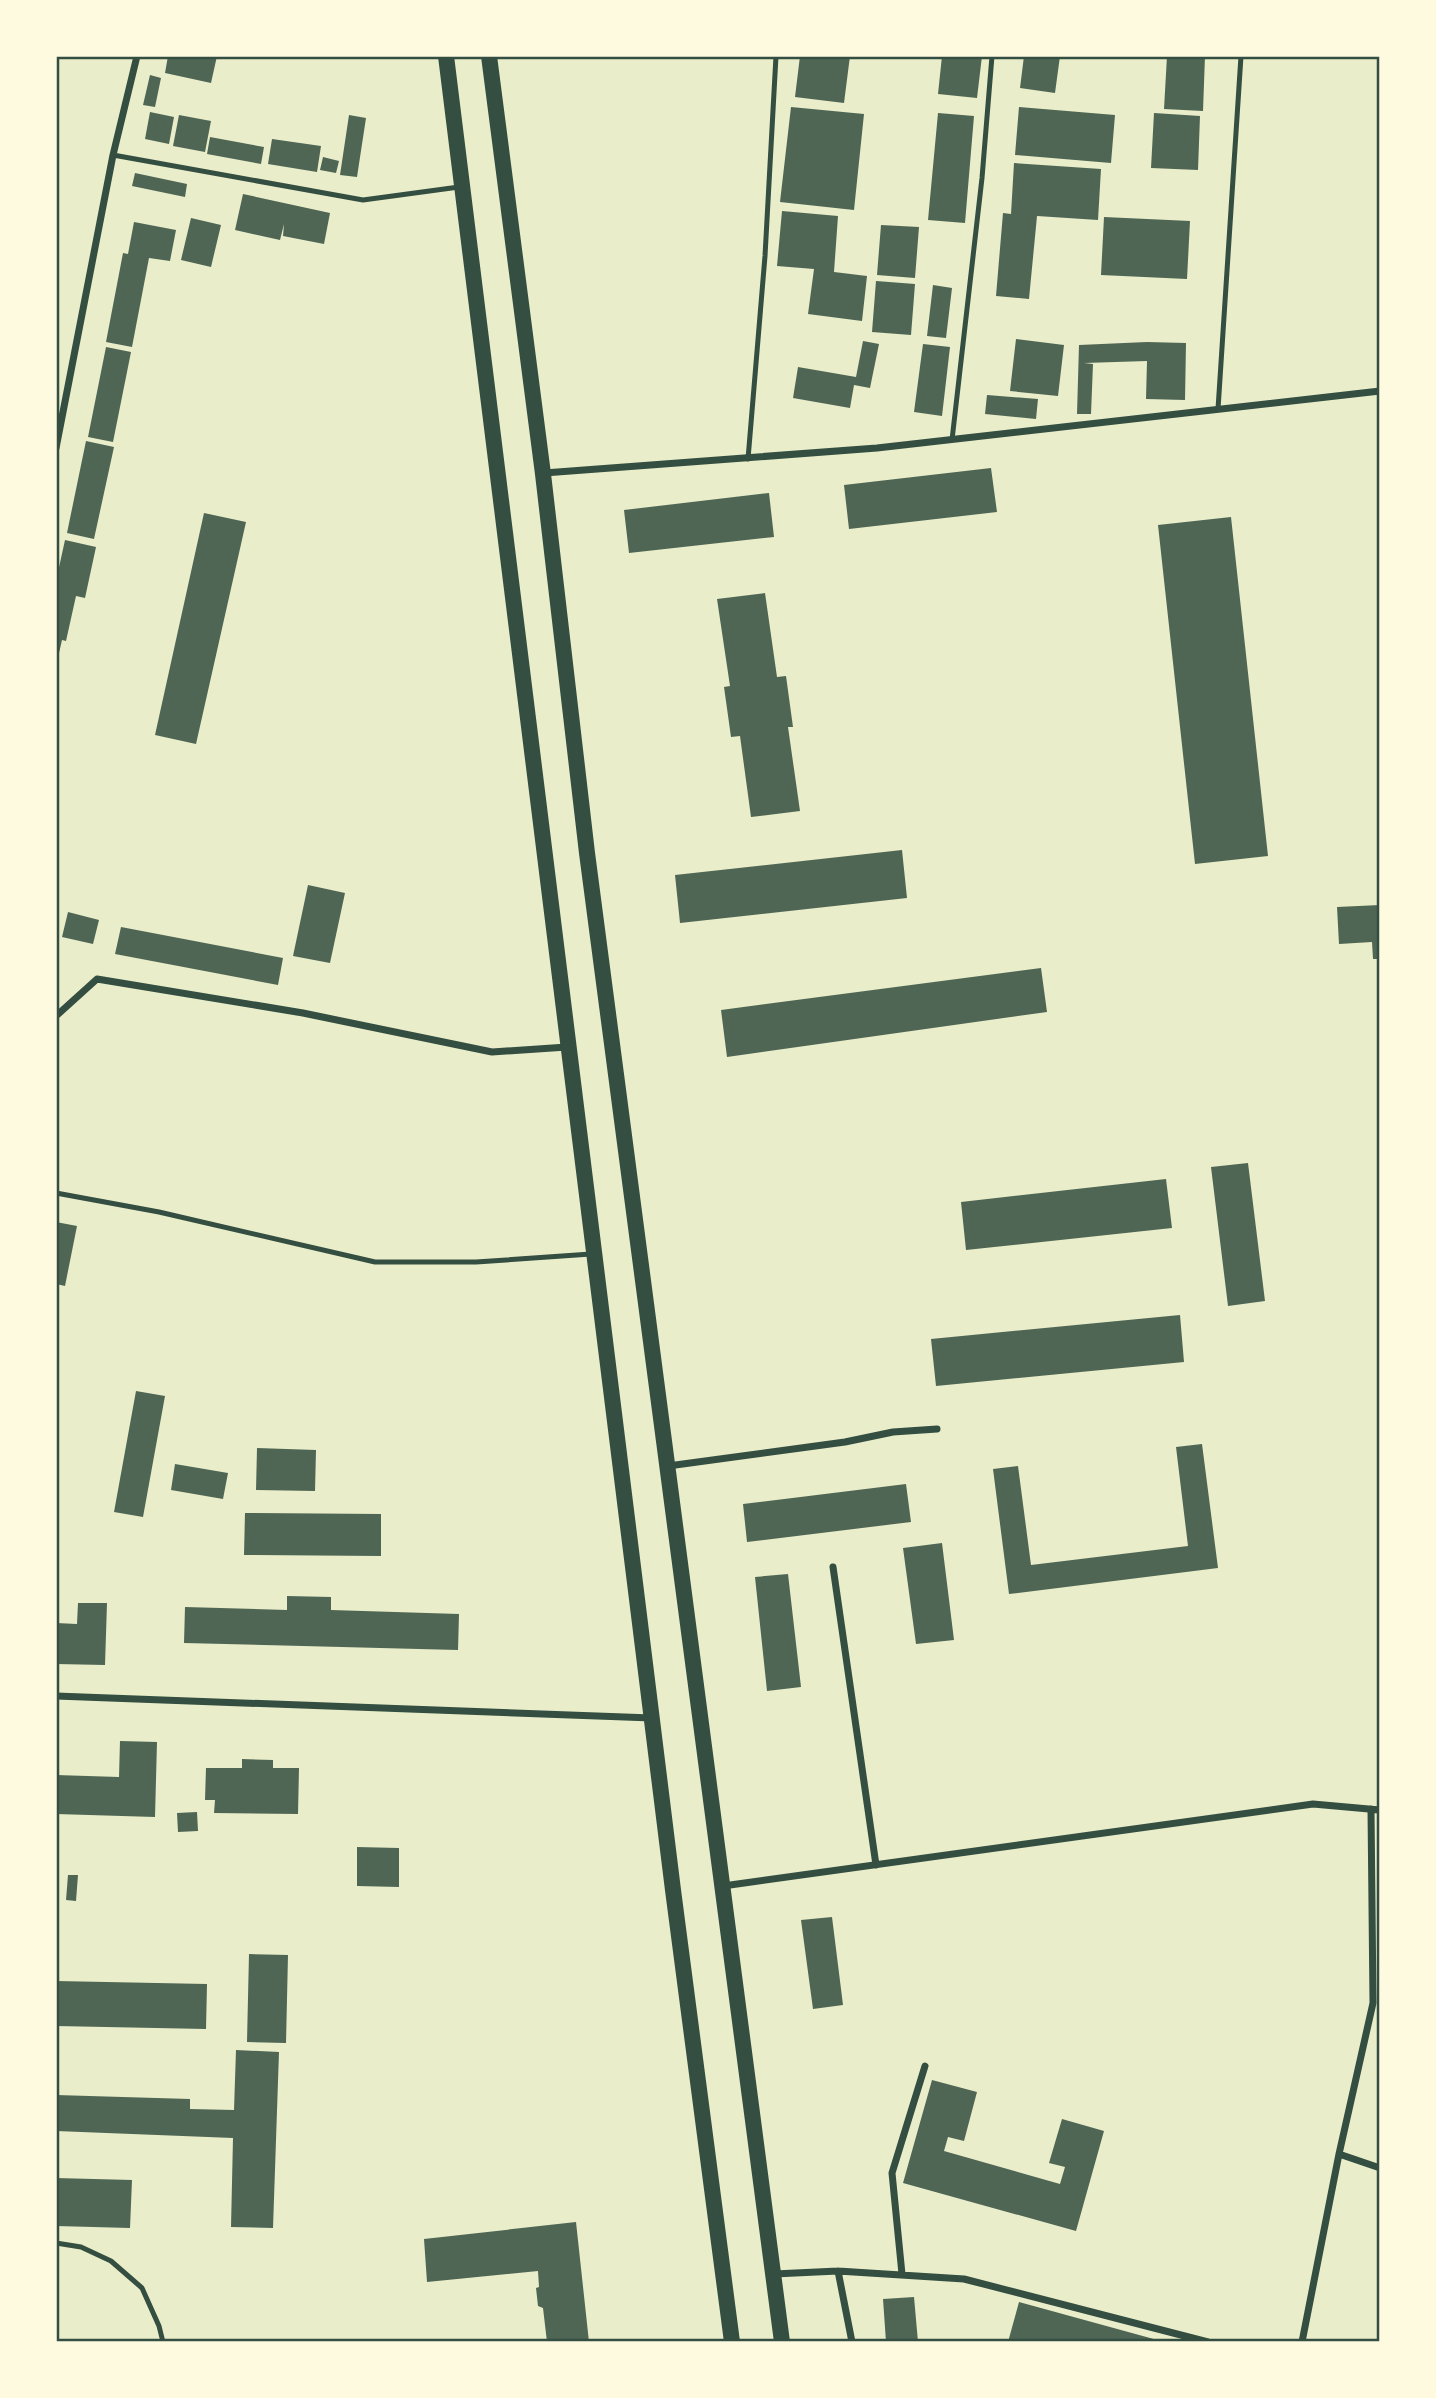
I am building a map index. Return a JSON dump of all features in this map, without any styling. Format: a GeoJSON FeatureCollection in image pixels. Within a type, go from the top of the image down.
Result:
{"type":"FeatureCollection","features":[{"type":"Feature","properties":{"kind":"highway"},"geometry":{"type":"LineString","coordinates":[[446,56],[732,2342]]}},
{"type":"Feature","properties":{"kind":"highway"},"geometry":{"type":"LineString","coordinates":[[489,56],[543,474],[587,853],[782,2342]]}},
{"type":"Feature","properties":{"kind":"street"},"geometry":{"type":"LineString","coordinates":[[56,448],[113,155],[137,56]]}},
{"type":"Feature","properties":{"kind":"street"},"geometry":{"type":"LineString","coordinates":[[543,474],[952,440],[1380,391]]}},
{"type":"Feature","properties":{"kind":"street"},"geometry":{"type":"LineString","coordinates":[[56,1016],[97,979],[303,1013],[492,1052],[568,1047]]}},
{"type":"Feature","properties":{"kind":"street"},"geometry":{"type":"LineString","coordinates":[[668,1466],[845,1443],[893,1432],[937,1429]]}},
{"type":"Feature","properties":{"kind":"street"},"geometry":{"type":"LineString","coordinates":[[833,1567],[876,1865]]}},
{"type":"Feature","properties":{"kind":"street"},"geometry":{"type":"LineString","coordinates":[[56,1696],[652,1718]]}},
{"type":"Feature","properties":{"kind":"street"},"geometry":{"type":"LineString","coordinates":[[723,1886],[1312,1804],[1376,1809],[1373,2003],[1339,2154],[1302,2342]]}},
{"type":"Feature","properties":{"kind":"street"},"geometry":{"type":"LineString","coordinates":[[902,2274],[892,2173],[925,2066]]}},
{"type":"Feature","properties":{"kind":"street"},"geometry":{"type":"LineString","coordinates":[[1339,2154],[1380,2168]]}},
{"type":"Feature","properties":{"kind":"street"},"geometry":{"type":"LineString","coordinates":[[838,2271],[852,2342]]}},
{"type":"Feature","properties":{"kind":"street"},"geometry":{"type":"LineString","coordinates":[[774,2274],[838,2271],[964,2279],[1208,2342]]}},
{"type":"Feature","properties":{"kind":"lane"},"geometry":{"type":"LineString","coordinates":[[748,459],[765,256],[776,56]]}},
{"type":"Feature","properties":{"kind":"lane"},"geometry":{"type":"LineString","coordinates":[[952,440],[982,178],[992,56]]}},
{"type":"Feature","properties":{"kind":"lane"},"geometry":{"type":"LineString","coordinates":[[1218,409],[1241,56]]}},
{"type":"Feature","properties":{"kind":"lane"},"geometry":{"type":"LineString","coordinates":[[113,155],[363,200],[462,186]]}},
{"type":"Feature","properties":{"kind":"lane"},"geometry":{"type":"LineString","coordinates":[[56,1193],[159,1212],[375,1262],[476,1262],[594,1253]]}},
{"type":"Feature","properties":{"kind":"lane"},"geometry":{"type":"LineString","coordinates":[[56,2244],[81,2247],[111,2261],[142,2288],[163,2342]]}},
{"type":"Feature","properties":{"kind":"building"},"geometry":{"type":"Polygon","coordinates":[[[168,56],[217,56],[211,83],[165,73],[168,56]]]}},
{"type":"Feature","properties":{"kind":"building"},"geometry":{"type":"Polygon","coordinates":[[[800,56],[850,56],[844,103],[795,97],[800,56]]]}},
{"type":"Feature","properties":{"kind":"building"},"geometry":{"type":"Polygon","coordinates":[[[942,56],[982,56],[977,98],[938,94],[942,56]]]}},
{"type":"Feature","properties":{"kind":"building"},"geometry":{"type":"Polygon","coordinates":[[[1024,56],[1060,56],[1055,93],[1020,88],[1024,56]]]}},
{"type":"Feature","properties":{"kind":"building"},"geometry":{"type":"Polygon","coordinates":[[[1167,56],[1205,56],[1203,111],[1164,109],[1167,56]]]}},
{"type":"Feature","properties":{"kind":"building"},"geometry":{"type":"Polygon","coordinates":[[[150,75],[161,78],[155,107],[143,105],[150,75]]]}},
{"type":"Feature","properties":{"kind":"building"},"geometry":{"type":"Polygon","coordinates":[[[791,107],[864,114],[854,210],[780,202],[791,107]]]}},
{"type":"Feature","properties":{"kind":"building"},"geometry":{"type":"Polygon","coordinates":[[[1019,107],[1115,115],[1111,163],[1015,155],[1019,107]]]}},
{"type":"Feature","properties":{"kind":"building"},"geometry":{"type":"Polygon","coordinates":[[[150,112],[174,117],[169,144],[145,139],[150,112]]]}},
{"type":"Feature","properties":{"kind":"building"},"geometry":{"type":"Polygon","coordinates":[[[938,113],[974,116],[965,223],[928,220],[938,113]]]}},
{"type":"Feature","properties":{"kind":"building"},"geometry":{"type":"Polygon","coordinates":[[[1154,113],[1200,116],[1198,170],[1151,168],[1154,113]]]}},
{"type":"Feature","properties":{"kind":"building"},"geometry":{"type":"Polygon","coordinates":[[[179,115],[211,121],[205,152],[173,146],[179,115]]]}},
{"type":"Feature","properties":{"kind":"building"},"geometry":{"type":"Polygon","coordinates":[[[349,115],[366,118],[357,177],[340,175],[349,115]]]}},
{"type":"Feature","properties":{"kind":"building"},"geometry":{"type":"Polygon","coordinates":[[[210,137],[264,147],[261,164],[207,154],[210,137]]]}},
{"type":"Feature","properties":{"kind":"building"},"geometry":{"type":"Polygon","coordinates":[[[272,139],[321,146],[317,172],[268,164],[272,139]]]}},
{"type":"Feature","properties":{"kind":"building"},"geometry":{"type":"Polygon","coordinates":[[[323,157],[339,161],[336,173],[320,170],[323,157]]]}},
{"type":"Feature","properties":{"kind":"building"},"geometry":{"type":"Polygon","coordinates":[[[1014,163],[1101,169],[1098,220],[1037,216],[1029,299],[996,296],[1003,213],[1011,214],[1014,163]]]}},
{"type":"Feature","properties":{"kind":"building"},"geometry":{"type":"Polygon","coordinates":[[[135,173],[187,184],[185,197],[132,186],[135,173]]]}},
{"type":"Feature","properties":{"kind":"building"},"geometry":{"type":"Polygon","coordinates":[[[243,194],[330,213],[324,244],[283,236],[284,224],[280,240],[235,230],[243,194]]]}},
{"type":"Feature","properties":{"kind":"building"},"geometry":{"type":"Polygon","coordinates":[[[782,211],[838,216],[834,272],[867,276],[862,321],[808,314],[814,269],[777,266],[782,211]]]}},
{"type":"Feature","properties":{"kind":"building"},"geometry":{"type":"Polygon","coordinates":[[[1104,217],[1190,221],[1187,279],[1101,275],[1104,217]]]}},
{"type":"Feature","properties":{"kind":"building"},"geometry":{"type":"Polygon","coordinates":[[[191,218],[221,225],[211,267],[181,260],[191,218]]]}},
{"type":"Feature","properties":{"kind":"building"},"geometry":{"type":"Polygon","coordinates":[[[134,222],[176,230],[170,261],[149,258],[132,347],[106,342],[123,253],[128,254],[134,222]]]}},
{"type":"Feature","properties":{"kind":"building"},"geometry":{"type":"Polygon","coordinates":[[[881,225],[919,227],[915,278],[877,275],[881,225]]]}},
{"type":"Feature","properties":{"kind":"building"},"geometry":{"type":"Polygon","coordinates":[[[876,281],[915,284],[911,335],[872,332],[876,281]]]}},
{"type":"Feature","properties":{"kind":"building"},"geometry":{"type":"Polygon","coordinates":[[[933,285],[952,288],[946,338],[927,336],[933,285]]]}},
{"type":"Feature","properties":{"kind":"building"},"geometry":{"type":"Polygon","coordinates":[[[1016,339],[1064,345],[1058,396],[1010,391],[1016,339]]]}},
{"type":"Feature","properties":{"kind":"building"},"geometry":{"type":"Polygon","coordinates":[[[863,341],[879,344],[870,388],[854,385],[850,408],[793,398],[798,367],[856,377],[863,341]]]}},
{"type":"Feature","properties":{"kind":"building"},"geometry":{"type":"Polygon","coordinates":[[[1186,343],[1185,400],[1146,399],[1147,361],[1084,363],[1093,364],[1091,414],[1077,414],[1079,345],[1186,343]]]}},
{"type":"Feature","properties":{"kind":"building"},"geometry":{"type":"Polygon","coordinates":[[[923,344],[950,347],[942,416],[914,412],[923,344]]]}},
{"type":"Feature","properties":{"kind":"building"},"geometry":{"type":"Polygon","coordinates":[[[106,347],[131,352],[113,442],[88,437],[106,347]]]}},
{"type":"Feature","properties":{"kind":"building"},"geometry":{"type":"Polygon","coordinates":[[[987,395],[1038,399],[1036,419],[985,414],[987,395]]]}},
{"type":"Feature","properties":{"kind":"building"},"geometry":{"type":"Polygon","coordinates":[[[86,441],[114,447],[94,539],[67,533],[86,441]]]}},
{"type":"Feature","properties":{"kind":"building"},"geometry":{"type":"Polygon","coordinates":[[[991,468],[997,512],[849,529],[844,485],[991,468]]]}},
{"type":"Feature","properties":{"kind":"building"},"geometry":{"type":"Polygon","coordinates":[[[769,493],[774,537],[629,553],[624,510],[769,493]]]}},
{"type":"Feature","properties":{"kind":"building"},"geometry":{"type":"Polygon","coordinates":[[[204,513],[246,522],[196,744],[155,735],[204,513]]]}},
{"type":"Feature","properties":{"kind":"building"},"geometry":{"type":"Polygon","coordinates":[[[1231,517],[1268,856],[1195,864],[1158,525],[1231,517]]]}},
{"type":"Feature","properties":{"kind":"building"},"geometry":{"type":"Polygon","coordinates":[[[65,540],[96,547],[85,598],[76,596],[66,641],[62,640],[57,662],[56,581],[65,540]]]}},
{"type":"Feature","properties":{"kind":"building"},"geometry":{"type":"Polygon","coordinates":[[[765,593],[777,677],[786,676],[793,727],[788,727],[800,811],[751,817],[740,736],[731,737],[724,687],[730,686],[717,599],[765,593]]]}},
{"type":"Feature","properties":{"kind":"building"},"geometry":{"type":"Polygon","coordinates":[[[902,850],[907,898],[680,923],[675,875],[902,850]]]}},
{"type":"Feature","properties":{"kind":"building"},"geometry":{"type":"Polygon","coordinates":[[[308,885],[345,893],[330,963],[293,956],[308,885]]]}},
{"type":"Feature","properties":{"kind":"building"},"geometry":{"type":"Polygon","coordinates":[[[1380,905],[1380,959],[1373,959],[1372,942],[1339,944],[1337,907],[1380,905]]]}},
{"type":"Feature","properties":{"kind":"building"},"geometry":{"type":"Polygon","coordinates":[[[68,912],[99,920],[93,944],[62,937],[68,912]]]}},
{"type":"Feature","properties":{"kind":"building"},"geometry":{"type":"Polygon","coordinates":[[[121,927],[283,958],[278,985],[115,954],[121,927]]]}},
{"type":"Feature","properties":{"kind":"building"},"geometry":{"type":"Polygon","coordinates":[[[1041,968],[1047,1012],[727,1057],[721,1010],[1041,968]]]}},
{"type":"Feature","properties":{"kind":"building"},"geometry":{"type":"Polygon","coordinates":[[[1248,1163],[1265,1301],[1228,1306],[1211,1167],[1248,1163]]]}},
{"type":"Feature","properties":{"kind":"building"},"geometry":{"type":"Polygon","coordinates":[[[1166,1179],[1172,1228],[966,1250],[961,1202],[1166,1179]]]}},
{"type":"Feature","properties":{"kind":"building"},"geometry":{"type":"Polygon","coordinates":[[[56,1222],[77,1226],[65,1286],[56,1284],[56,1222]]]}},
{"type":"Feature","properties":{"kind":"building"},"geometry":{"type":"Polygon","coordinates":[[[1180,1315],[1184,1362],[936,1386],[931,1339],[1180,1315]]]}},
{"type":"Feature","properties":{"kind":"building"},"geometry":{"type":"Polygon","coordinates":[[[136,1391],[165,1396],[143,1517],[114,1512],[136,1391]]]}},
{"type":"Feature","properties":{"kind":"building"},"geometry":{"type":"Polygon","coordinates":[[[1202,1444],[1218,1568],[1009,1594],[993,1469],[1018,1466],[1031,1565],[1188,1546],[1176,1447],[1202,1444]]]}},
{"type":"Feature","properties":{"kind":"building"},"geometry":{"type":"Polygon","coordinates":[[[257,1448],[316,1450],[315,1491],[256,1490],[257,1448]]]}},
{"type":"Feature","properties":{"kind":"building"},"geometry":{"type":"Polygon","coordinates":[[[175,1464],[228,1473],[223,1499],[171,1490],[175,1464]]]}},
{"type":"Feature","properties":{"kind":"building"},"geometry":{"type":"Polygon","coordinates":[[[906,1484],[911,1522],[747,1542],[743,1504],[906,1484]]]}},
{"type":"Feature","properties":{"kind":"building"},"geometry":{"type":"Polygon","coordinates":[[[245,1513],[381,1514],[381,1556],[244,1555],[245,1513]]]}},
{"type":"Feature","properties":{"kind":"building"},"geometry":{"type":"Polygon","coordinates":[[[942,1543],[954,1640],[916,1644],[903,1548],[942,1543]]]}},
{"type":"Feature","properties":{"kind":"building"},"geometry":{"type":"Polygon","coordinates":[[[788,1574],[801,1687],[767,1691],[755,1577],[788,1574]]]}},
{"type":"Feature","properties":{"kind":"building"},"geometry":{"type":"Polygon","coordinates":[[[287,1596],[331,1597],[331,1610],[459,1614],[458,1650],[184,1643],[185,1607],[287,1610],[287,1596]]]}},
{"type":"Feature","properties":{"kind":"building"},"geometry":{"type":"Polygon","coordinates":[[[78,1603],[107,1603],[105,1665],[56,1664],[56,1623],[77,1624],[78,1603]]]}},
{"type":"Feature","properties":{"kind":"building"},"geometry":{"type":"Polygon","coordinates":[[[120,1741],[157,1742],[155,1817],[56,1814],[56,1775],[119,1777],[120,1741]]]}},
{"type":"Feature","properties":{"kind":"building"},"geometry":{"type":"Polygon","coordinates":[[[242,1759],[273,1760],[273,1768],[299,1768],[298,1814],[214,1813],[215,1800],[205,1800],[206,1768],[242,1768],[242,1759]]]}},
{"type":"Feature","properties":{"kind":"building"},"geometry":{"type":"Polygon","coordinates":[[[197,1812],[198,1831],[178,1832],[177,1813],[197,1812]]]}},
{"type":"Feature","properties":{"kind":"building"},"geometry":{"type":"Polygon","coordinates":[[[357,1847],[399,1848],[399,1887],[357,1886],[357,1847]]]}},
{"type":"Feature","properties":{"kind":"building"},"geometry":{"type":"Polygon","coordinates":[[[68,1875],[78,1875],[76,1901],[66,1900],[68,1875]]]}},
{"type":"Feature","properties":{"kind":"building"},"geometry":{"type":"Polygon","coordinates":[[[832,1917],[843,2005],[813,2009],[801,1920],[832,1917]]]}},
{"type":"Feature","properties":{"kind":"building"},"geometry":{"type":"Polygon","coordinates":[[[249,1954],[288,1955],[286,2043],[247,2042],[249,1954]]]}},
{"type":"Feature","properties":{"kind":"building"},"geometry":{"type":"Polygon","coordinates":[[[56,1981],[207,1984],[206,2029],[56,2026],[56,1981]]]}},
{"type":"Feature","properties":{"kind":"building"},"geometry":{"type":"Polygon","coordinates":[[[236,2050],[279,2052],[273,2228],[231,2227],[233,2138],[56,2131],[56,2095],[190,2099],[190,2109],[234,2110],[236,2050]]]}},
{"type":"Feature","properties":{"kind":"building"},"geometry":{"type":"Polygon","coordinates":[[[932,2080],[977,2092],[964,2141],[948,2137],[944,2151],[1060,2184],[1065,2167],[1049,2163],[1062,2119],[1104,2131],[1076,2231],[903,2183],[932,2080]]]}},
{"type":"Feature","properties":{"kind":"building"},"geometry":{"type":"Polygon","coordinates":[[[56,2178],[132,2180],[130,2228],[56,2226],[56,2178]]]}},
{"type":"Feature","properties":{"kind":"building"},"geometry":{"type":"Polygon","coordinates":[[[576,2222],[589,2342],[547,2342],[543,2308],[538,2306],[538,2271],[427,2282],[424,2239],[576,2222]]]}},
{"type":"Feature","properties":{"kind":"building"},"geometry":{"type":"Polygon","coordinates":[[[914,2297],[918,2342],[886,2342],[883,2299],[914,2297]]]}},
{"type":"Feature","properties":{"kind":"building"},"geometry":{"type":"Polygon","coordinates":[[[1019,2302],[1161,2341],[1161,2342],[1008,2342],[1019,2302]]]}}]}
